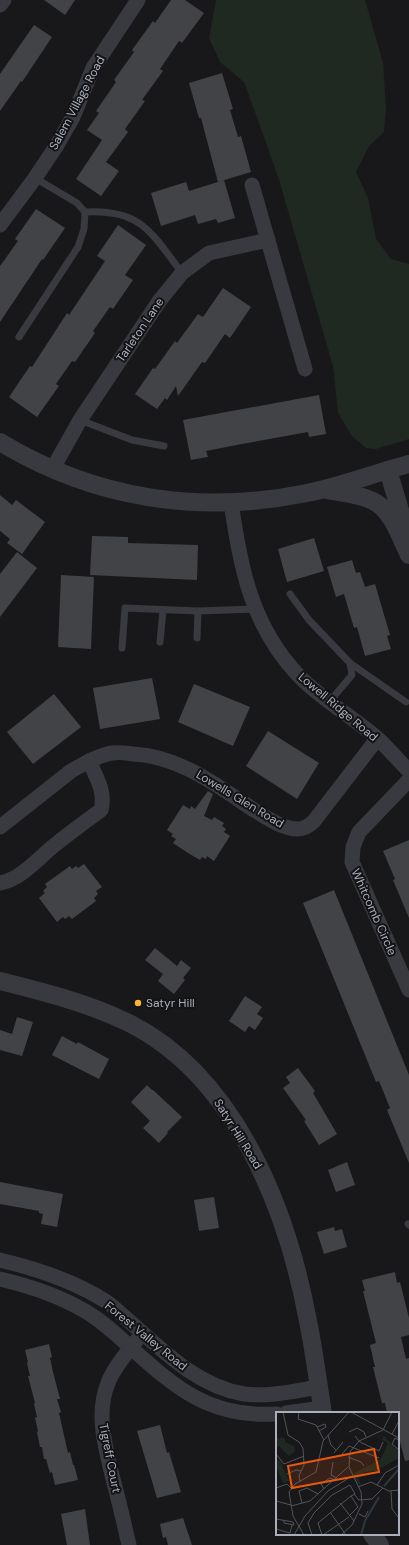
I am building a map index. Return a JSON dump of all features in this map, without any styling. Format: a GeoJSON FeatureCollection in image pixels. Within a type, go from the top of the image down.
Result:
{"type":"FeatureCollection","features":[{"type":"Feature","properties":{"kind":"street"},"geometry":{"type":"LineString","coordinates":[[0,5],[4,0]]}},
{"type":"Feature","properties":{"kind":"street","name":"Salem Village Road"},"geometry":{"type":"LineString","coordinates":[[0,225],[35,178],[57,145],[73,117],[93,68],[138,0]]}},
{"type":"Feature","properties":{"kind":"street"},"geometry":{"type":"LineString","coordinates":[[252,185],[305,369]]}},
{"type":"Feature","properties":{"kind":"street","name":"Tarleton Lane"},"geometry":{"type":"LineString","coordinates":[[52,470],[80,420],[160,300],[182,273],[209,253],[268,240]]}},
{"type":"Feature","properties":{"kind":"street"},"geometry":{"type":"LineString","coordinates":[[0,442],[52,470],[83,481],[126,493],[187,501],[231,503],[287,496],[325,489],[409,464]]}},
{"type":"Feature","properties":{"kind":"street"},"geometry":{"type":"LineString","coordinates":[[388,470],[409,541]]}},
{"type":"Feature","properties":{"kind":"street"},"geometry":{"type":"LineString","coordinates":[[325,489],[374,501],[390,517],[409,555]]}},
{"type":"Feature","properties":{"kind":"street","name":"Lowell Ridge Road"},"geometry":{"type":"LineString","coordinates":[[231,503],[242,567],[255,609],[264,628],[280,654],[298,675],[311,687],[377,739],[409,771]]}},
{"type":"Feature","properties":{"kind":"street","name":"Lowells Glen Road"},"geometry":{"type":"LineString","coordinates":[[0,828],[71,771],[103,755],[113,753],[146,754],[165,759],[209,780],[260,813],[284,826],[300,830],[309,826],[314,821],[377,739]]}},
{"type":"Feature","properties":{"kind":"street"},"geometry":{"type":"LineString","coordinates":[[0,882],[7,881],[26,870],[56,844],[101,810],[104,802],[102,791],[89,761]]}},
{"type":"Feature","properties":{"kind":"street","name":"Whitcomb Circle"},"geometry":{"type":"LineString","coordinates":[[409,780],[359,832],[353,847],[352,862],[409,990]]}},
{"type":"Feature","properties":{"kind":"street","name":"Satyr Hill Road"},"geometry":{"type":"LineString","coordinates":[[0,981],[73,1001],[109,1014],[130,1024],[169,1048],[204,1082],[237,1128],[261,1170],[272,1195],[302,1290],[323,1410]]}},
{"type":"Feature","properties":{"kind":"street","name":"Forest Valley Road"},"geometry":{"type":"LineString","coordinates":[[0,1260],[35,1269],[82,1287],[108,1303],[185,1369],[209,1383],[244,1394],[260,1395],[278,1394],[319,1386]]}},
{"type":"Feature","properties":{"kind":"street","name":"Forest Valley Road"},"geometry":{"type":"LineString","coordinates":[[0,1279],[46,1292],[85,1311],[104,1324],[173,1384],[193,1397],[214,1406],[237,1412],[260,1415],[276,1414]]}},
{"type":"Feature","properties":{"kind":"street","name":"Tigreff Court"},"geometry":{"type":"LineString","coordinates":[[129,1545],[106,1446],[102,1416],[103,1397],[108,1382],[118,1365],[143,1333]]}},
{"type":"Feature","properties":{"kind":"street"},"geometry":{"type":"LineString","coordinates":[[298,1412],[323,1410]]}},
{"type":"Feature","properties":{"kind":"street"},"geometry":{"type":"LineString","coordinates":[[373,1535],[380,1545]]}},
{"type":"Feature","properties":{"kind":"lane"},"geometry":{"type":"LineString","coordinates":[[19,336],[78,247],[84,229],[85,212],[77,203],[35,178]]}},
{"type":"Feature","properties":{"kind":"lane"},"geometry":{"type":"LineString","coordinates":[[85,212],[103,211],[135,219],[149,230],[182,273]]}},
{"type":"Feature","properties":{"kind":"lane"},"geometry":{"type":"LineString","coordinates":[[80,420],[132,440],[164,446]]}},
{"type":"Feature","properties":{"kind":"lane"},"geometry":{"type":"LineString","coordinates":[[290,594],[309,620],[350,663],[406,702]]}},
{"type":"Feature","properties":{"kind":"lane"},"geometry":{"type":"LineString","coordinates":[[122,648],[125,608],[198,611],[255,609]]}},
{"type":"Feature","properties":{"kind":"lane"},"geometry":{"type":"LineString","coordinates":[[160,642],[163,610]]}},
{"type":"Feature","properties":{"kind":"lane"},"geometry":{"type":"LineString","coordinates":[[197,638],[198,611]]}},
{"type":"Feature","properties":{"kind":"lane"},"geometry":{"type":"LineString","coordinates":[[330,701],[352,675],[350,663]]}},
{"type":"Feature","properties":{"kind":"shaded area"},"geometry":{"type":"Polygon","coordinates":[[[216,0],[365,0],[383,63],[386,107],[384,132],[369,146],[356,172],[368,198],[376,239],[391,259],[409,264],[409,439],[376,449],[366,448],[352,436],[338,413],[333,366],[280,183],[244,82],[220,62],[209,38],[216,0]]]}},
{"type":"Feature","properties":{"kind":"building"},"geometry":{"type":"Polygon","coordinates":[[[44,0],[75,0],[65,15],[44,0]]]}},
{"type":"Feature","properties":{"kind":"building"},"geometry":{"type":"Polygon","coordinates":[[[171,0],[185,0],[204,13],[182,43],[179,41],[160,69],[163,71],[142,100],[145,101],[125,129],[128,132],[106,162],[119,171],[101,196],[76,179],[102,140],[87,130],[99,113],[96,111],[116,82],[114,80],[134,52],[132,50],[153,21],[155,23],[171,0]]]}},
{"type":"Feature","properties":{"kind":"building"},"geometry":{"type":"Polygon","coordinates":[[[34,25],[52,37],[22,82],[21,81],[0,111],[0,74],[34,25]]]}},
{"type":"Feature","properties":{"kind":"building"},"geometry":{"type":"Polygon","coordinates":[[[222,73],[233,109],[230,110],[238,137],[241,136],[251,172],[218,182],[201,118],[199,118],[189,83],[222,73]]]}},
{"type":"Feature","properties":{"kind":"building"},"geometry":{"type":"Polygon","coordinates":[[[224,180],[235,218],[218,223],[216,219],[198,224],[195,215],[161,226],[151,193],[186,182],[189,191],[224,180]]]}},
{"type":"Feature","properties":{"kind":"building"},"geometry":{"type":"Polygon","coordinates":[[[36,209],[65,228],[43,260],[42,259],[0,322],[0,266],[18,241],[15,239],[36,209]]]}},
{"type":"Feature","properties":{"kind":"building"},"geometry":{"type":"Polygon","coordinates":[[[118,225],[146,245],[125,275],[133,280],[113,309],[110,307],[93,331],[95,333],[75,362],[72,361],[56,384],[59,386],[37,417],[9,397],[30,366],[32,367],[67,313],[69,315],[105,261],[97,256],[118,225]]]}},
{"type":"Feature","properties":{"kind":"building"},"geometry":{"type":"Polygon","coordinates":[[[223,288],[251,307],[230,338],[225,334],[205,363],[202,362],[178,396],[176,386],[167,400],[165,398],[157,409],[135,394],[153,368],[155,369],[175,341],[177,343],[198,314],[203,317],[223,288]]]}},
{"type":"Feature","properties":{"kind":"building"},"geometry":{"type":"Polygon","coordinates":[[[319,395],[326,434],[309,437],[308,432],[242,444],[206,451],[208,457],[191,460],[183,420],[319,395]]]}},
{"type":"Feature","properties":{"kind":"building"},"geometry":{"type":"Polygon","coordinates":[[[0,495],[12,505],[16,500],[45,522],[22,554],[7,543],[10,539],[0,531],[0,495]]]}},
{"type":"Feature","properties":{"kind":"building"},"geometry":{"type":"Polygon","coordinates":[[[92,536],[128,537],[128,543],[198,545],[197,580],[90,575],[92,536]]]}},
{"type":"Feature","properties":{"kind":"building"},"geometry":{"type":"Polygon","coordinates":[[[314,538],[324,571],[287,582],[278,549],[314,538]]]}},
{"type":"Feature","properties":{"kind":"building"},"geometry":{"type":"Polygon","coordinates":[[[17,552],[37,568],[0,617],[0,574],[17,552]]]}},
{"type":"Feature","properties":{"kind":"building"},"geometry":{"type":"Polygon","coordinates":[[[352,560],[356,573],[360,572],[365,587],[375,584],[390,635],[387,636],[391,649],[365,656],[357,627],[354,628],[344,594],[336,597],[327,567],[352,560]]]}},
{"type":"Feature","properties":{"kind":"building"},"geometry":{"type":"Polygon","coordinates":[[[61,575],[94,577],[91,649],[58,647],[61,575]]]}},
{"type":"Feature","properties":{"kind":"building"},"geometry":{"type":"Polygon","coordinates":[[[152,678],[160,719],[100,729],[93,688],[152,678]]]}},
{"type":"Feature","properties":{"kind":"building"},"geometry":{"type":"Polygon","coordinates":[[[194,684],[250,707],[233,746],[178,722],[194,684]]]}},
{"type":"Feature","properties":{"kind":"building"},"geometry":{"type":"Polygon","coordinates":[[[54,694],[81,727],[33,764],[7,732],[54,694]]]}},
{"type":"Feature","properties":{"kind":"building"},"geometry":{"type":"Polygon","coordinates":[[[268,731],[319,763],[297,799],[246,766],[268,731]]]}},
{"type":"Feature","properties":{"kind":"building"},"geometry":{"type":"Polygon","coordinates":[[[208,791],[213,794],[204,816],[212,820],[214,817],[224,823],[222,826],[226,829],[224,832],[230,836],[214,861],[207,856],[206,859],[202,857],[200,860],[188,853],[173,843],[176,839],[171,836],[173,834],[167,830],[183,805],[190,809],[191,806],[195,809],[208,791]]]}},
{"type":"Feature","properties":{"kind":"building"},"geometry":{"type":"Polygon","coordinates":[[[409,840],[409,918],[383,851],[409,840]]]}},
{"type":"Feature","properties":{"kind":"building"},"geometry":{"type":"Polygon","coordinates":[[[84,864],[102,887],[96,891],[98,894],[94,898],[96,901],[72,919],[69,916],[65,919],[63,917],[57,922],[39,898],[45,893],[43,891],[47,887],[45,884],[70,866],[72,869],[76,866],[78,868],[84,864]]]}},
{"type":"Feature","properties":{"kind":"building"},"geometry":{"type":"Polygon","coordinates":[[[334,890],[409,1075],[409,1163],[387,1110],[390,1108],[379,1081],[376,1082],[303,903],[334,890]]]}},
{"type":"Feature","properties":{"kind":"building"},"geometry":{"type":"Polygon","coordinates":[[[155,948],[177,966],[181,960],[191,968],[183,978],[185,980],[174,994],[158,981],[163,974],[145,960],[155,948]]]}},
{"type":"Feature","properties":{"kind":"building"},"geometry":{"type":"Polygon","coordinates":[[[245,996],[262,1007],[257,1014],[263,1018],[255,1030],[249,1026],[245,1032],[229,1021],[245,996]]]}},
{"type":"Feature","properties":{"kind":"building"},"geometry":{"type":"Polygon","coordinates":[[[17,1017],[33,1022],[22,1056],[0,1050],[0,1030],[12,1034],[17,1017]]]}},
{"type":"Feature","properties":{"kind":"building"},"geometry":{"type":"Polygon","coordinates":[[[62,1036],[77,1044],[78,1042],[109,1059],[99,1079],[52,1055],[62,1036]]]}},
{"type":"Feature","properties":{"kind":"building"},"geometry":{"type":"Polygon","coordinates":[[[298,1068],[315,1091],[313,1093],[337,1134],[319,1145],[304,1121],[306,1120],[283,1088],[290,1083],[286,1077],[298,1068]]]}},
{"type":"Feature","properties":{"kind":"building"},"geometry":{"type":"Polygon","coordinates":[[[147,1085],[182,1117],[167,1132],[168,1133],[159,1143],[143,1128],[150,1121],[131,1102],[147,1085]]]}},
{"type":"Feature","properties":{"kind":"building"},"geometry":{"type":"Polygon","coordinates":[[[347,1162],[355,1185],[336,1192],[328,1170],[347,1162]]]}},
{"type":"Feature","properties":{"kind":"building"},"geometry":{"type":"Polygon","coordinates":[[[0,1182],[63,1194],[57,1227],[41,1224],[43,1214],[39,1213],[39,1211],[0,1204],[0,1182]]]}},
{"type":"Feature","properties":{"kind":"building"},"geometry":{"type":"Polygon","coordinates":[[[214,1197],[219,1228],[199,1231],[194,1200],[214,1197]]]}},
{"type":"Feature","properties":{"kind":"building"},"geometry":{"type":"Polygon","coordinates":[[[334,1227],[335,1231],[342,1229],[347,1247],[324,1254],[317,1232],[334,1227]]]}},
{"type":"Feature","properties":{"kind":"building"},"geometry":{"type":"Polygon","coordinates":[[[395,1272],[397,1283],[400,1282],[409,1318],[409,1335],[401,1337],[406,1359],[409,1358],[409,1460],[405,1461],[399,1438],[399,1412],[387,1412],[385,1403],[382,1403],[373,1367],[375,1367],[370,1345],[376,1343],[363,1291],[365,1291],[362,1280],[395,1272]]]}},
{"type":"Feature","properties":{"kind":"building"},"geometry":{"type":"Polygon","coordinates":[[[49,1344],[52,1357],[50,1358],[60,1399],[57,1399],[61,1412],[59,1413],[68,1453],[70,1452],[78,1480],[55,1485],[52,1472],[50,1473],[46,1459],[44,1459],[42,1447],[40,1447],[35,1418],[37,1417],[35,1403],[28,1376],[30,1376],[25,1350],[49,1344]]]}},
{"type":"Feature","properties":{"kind":"building"},"geometry":{"type":"Polygon","coordinates":[[[160,1425],[167,1453],[169,1452],[181,1492],[157,1498],[137,1431],[160,1425]]]}},
{"type":"Feature","properties":{"kind":"building"},"geometry":{"type":"Polygon","coordinates":[[[85,1509],[90,1545],[67,1545],[61,1514],[85,1509]]]}},
{"type":"Feature","properties":{"kind":"building"},"geometry":{"type":"Polygon","coordinates":[[[183,1518],[192,1545],[168,1545],[166,1537],[163,1538],[160,1524],[183,1518]]]}},
{"type":"Feature","properties":{"kind":"place","name":"Satyr Hill"},"geometry":{"type":"Point","coordinates":[138,1003]}}]}
